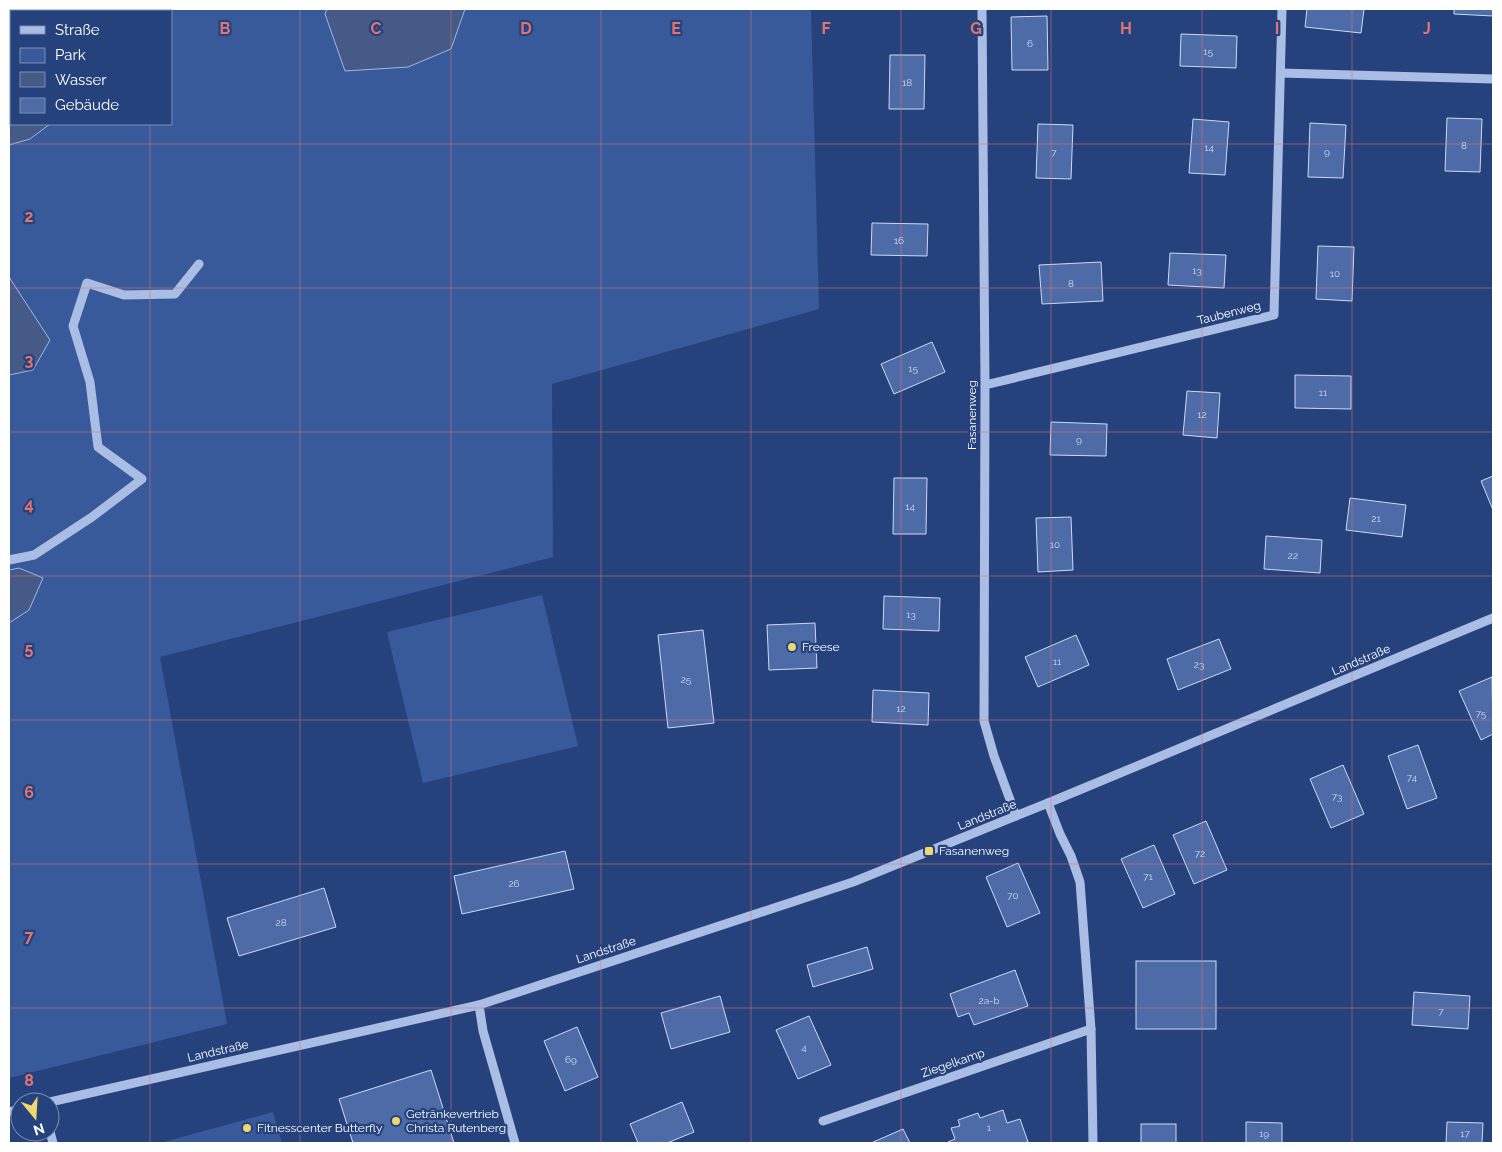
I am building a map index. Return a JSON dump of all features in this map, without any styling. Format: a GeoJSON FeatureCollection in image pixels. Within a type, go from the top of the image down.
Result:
{"type":"FeatureCollection","features":[{"type":"Feature","properties":{"kind":"street","name":"Fasanenweg"},"geometry":{"type":"LineString","coordinates":[[982,9],[985,385],[984,721],[994,756],[1016,816]]}},
{"type":"Feature","properties":{"kind":"street","name":"Taubenweg"},"geometry":{"type":"LineString","coordinates":[[985,385],[1274,315],[1282,9]]}},
{"type":"Feature","properties":{"kind":"street"},"geometry":{"type":"LineString","coordinates":[[1280,72],[1493,79]]}},
{"type":"Feature","properties":{"kind":"street"},"geometry":{"type":"LineString","coordinates":[[9,560],[34,555],[92,517],[142,478],[98,446],[90,382],[73,326],[87,283],[124,295],[175,294],[199,264]]}},
{"type":"Feature","properties":{"kind":"street","name":"Landstraße"},"geometry":{"type":"LineString","coordinates":[[60,1100],[478,1005],[853,882],[1493,618]]}},
{"type":"Feature","properties":{"kind":"street"},"geometry":{"type":"LineString","coordinates":[[1048,803],[1080,882],[1091,1029],[1093,1143]]}},
{"type":"Feature","properties":{"kind":"street"},"geometry":{"type":"LineString","coordinates":[[478,1005],[483,1031],[515,1143]]}},
{"type":"Feature","properties":{"kind":"street","name":"Ziegelkamp"},"geometry":{"type":"LineString","coordinates":[[823,1121],[1091,1029]]}},
{"type":"Feature","properties":{"kind":"green space"},"geometry":{"type":"Polygon","coordinates":[[[9,9],[811,9],[819,309],[552,384],[553,557],[160,657],[227,1024],[9,1078],[9,9]]]}},
{"type":"Feature","properties":{"kind":"green space"},"geometry":{"type":"Polygon","coordinates":[[[542,595],[578,746],[423,783],[387,632],[542,595]]]}},
{"type":"Feature","properties":{"kind":"green space","name":"Fitnesscenter Butterfly"},"geometry":{"type":"Polygon","coordinates":[[[273,1112],[282,1143],[160,1143],[273,1112]]]}},
{"type":"Feature","properties":{"kind":"water"},"geometry":{"type":"Polygon","coordinates":[[[9,9],[52,9],[10,10],[10,125],[49,125],[30,139],[9,145],[9,9]]]}},
{"type":"Feature","properties":{"kind":"water"},"geometry":{"type":"Polygon","coordinates":[[[327,9],[465,9],[451,49],[408,67],[345,71],[325,14],[327,9]]]}},
{"type":"Feature","properties":{"kind":"water"},"geometry":{"type":"Polygon","coordinates":[[[9,277],[50,340],[33,370],[9,375],[9,277]]]}},
{"type":"Feature","properties":{"kind":"water"},"geometry":{"type":"Polygon","coordinates":[[[19,568],[43,578],[29,610],[9,623],[9,570],[19,568]]]}},
{"type":"Feature","properties":{"kind":"building"},"geometry":{"type":"Polygon","coordinates":[[[1307,9],[1364,9],[1361,33],[1305,27],[1307,9]]]}},
{"type":"Feature","properties":{"kind":"building"},"geometry":{"type":"Polygon","coordinates":[[[1454,9],[1493,9],[1493,16],[1454,14],[1454,9]]]}},
{"type":"Feature","properties":{"kind":"building"},"geometry":{"type":"Polygon","coordinates":[[[1047,16],[1048,70],[1012,70],[1011,17],[1047,16]]]}},
{"type":"Feature","properties":{"kind":"building"},"geometry":{"type":"Polygon","coordinates":[[[1181,34],[1237,36],[1236,68],[1180,66],[1181,34]]]}},
{"type":"Feature","properties":{"kind":"building"},"geometry":{"type":"Polygon","coordinates":[[[890,55],[925,55],[924,109],[889,109],[890,55]]]}},
{"type":"Feature","properties":{"kind":"building"},"geometry":{"type":"Polygon","coordinates":[[[1447,118],[1482,119],[1480,172],[1445,171],[1447,118]]]}},
{"type":"Feature","properties":{"kind":"building"},"geometry":{"type":"Polygon","coordinates":[[[1193,119],[1229,122],[1225,175],[1189,173],[1193,119]]]}},
{"type":"Feature","properties":{"kind":"building"},"geometry":{"type":"Polygon","coordinates":[[[1310,123],[1346,125],[1343,178],[1308,177],[1310,123]]]}},
{"type":"Feature","properties":{"kind":"building"},"geometry":{"type":"Polygon","coordinates":[[[1038,124],[1073,125],[1071,179],[1036,178],[1038,124]]]}},
{"type":"Feature","properties":{"kind":"building"},"geometry":{"type":"Polygon","coordinates":[[[872,223],[928,224],[927,256],[871,255],[872,223]]]}},
{"type":"Feature","properties":{"kind":"building"},"geometry":{"type":"Polygon","coordinates":[[[1318,246],[1354,247],[1352,301],[1316,299],[1318,246]]]}},
{"type":"Feature","properties":{"kind":"building"},"geometry":{"type":"Polygon","coordinates":[[[1170,253],[1226,255],[1224,288],[1168,285],[1170,253]]]}},
{"type":"Feature","properties":{"kind":"building"},"geometry":{"type":"Polygon","coordinates":[[[1101,262],[1103,301],[1042,304],[1039,265],[1101,262]]]}},
{"type":"Feature","properties":{"kind":"building"},"geometry":{"type":"Polygon","coordinates":[[[932,342],[945,372],[894,394],[881,364],[932,342]]]}},
{"type":"Feature","properties":{"kind":"building"},"geometry":{"type":"Polygon","coordinates":[[[1295,375],[1351,376],[1351,409],[1295,408],[1295,375]]]}},
{"type":"Feature","properties":{"kind":"building"},"geometry":{"type":"Polygon","coordinates":[[[1187,391],[1220,393],[1217,438],[1183,435],[1187,391]]]}},
{"type":"Feature","properties":{"kind":"building"},"geometry":{"type":"Polygon","coordinates":[[[1051,422],[1107,424],[1106,456],[1050,455],[1051,422]]]}},
{"type":"Feature","properties":{"kind":"building"},"geometry":{"type":"Polygon","coordinates":[[[1493,476],[1493,510],[1481,481],[1493,476]]]}},
{"type":"Feature","properties":{"kind":"building"},"geometry":{"type":"Polygon","coordinates":[[[894,478],[927,478],[926,534],[893,534],[894,478]]]}},
{"type":"Feature","properties":{"kind":"building"},"geometry":{"type":"Polygon","coordinates":[[[1350,498],[1406,505],[1402,537],[1346,530],[1350,498]]]}},
{"type":"Feature","properties":{"kind":"building"},"geometry":{"type":"Polygon","coordinates":[[[1071,517],[1073,570],[1038,572],[1036,518],[1071,517]]]}},
{"type":"Feature","properties":{"kind":"building"},"geometry":{"type":"Polygon","coordinates":[[[1266,536],[1322,540],[1320,573],[1264,569],[1266,536]]]}},
{"type":"Feature","properties":{"kind":"building"},"geometry":{"type":"Polygon","coordinates":[[[884,596],[940,598],[939,631],[883,629],[884,596]]]}},
{"type":"Feature","properties":{"kind":"building","name":"Freese"},"geometry":{"type":"Polygon","coordinates":[[[815,623],[817,668],[769,670],[767,625],[815,623]]]}},
{"type":"Feature","properties":{"kind":"building"},"geometry":{"type":"Polygon","coordinates":[[[703,630],[714,723],[668,728],[658,635],[703,630]]]}},
{"type":"Feature","properties":{"kind":"building"},"geometry":{"type":"Polygon","coordinates":[[[1076,635],[1089,665],[1038,687],[1025,657],[1076,635]]]}},
{"type":"Feature","properties":{"kind":"building"},"geometry":{"type":"Polygon","coordinates":[[[1219,639],[1231,669],[1178,690],[1167,659],[1219,639]]]}},
{"type":"Feature","properties":{"kind":"building"},"geometry":{"type":"Polygon","coordinates":[[[1492,677],[1493,734],[1481,740],[1459,691],[1492,677]]]}},
{"type":"Feature","properties":{"kind":"building"},"geometry":{"type":"Polygon","coordinates":[[[873,690],[929,693],[928,725],[872,722],[873,690]]]}},
{"type":"Feature","properties":{"kind":"building"},"geometry":{"type":"Polygon","coordinates":[[[1418,745],[1437,798],[1407,809],[1388,756],[1418,745]]]}},
{"type":"Feature","properties":{"kind":"building"},"geometry":{"type":"Polygon","coordinates":[[[1343,765],[1364,814],[1331,828],[1310,779],[1343,765]]]}},
{"type":"Feature","properties":{"kind":"building"},"geometry":{"type":"Polygon","coordinates":[[[1206,821],[1227,870],[1194,884],[1173,835],[1206,821]]]}},
{"type":"Feature","properties":{"kind":"building"},"geometry":{"type":"Polygon","coordinates":[[[1154,845],[1175,894],[1143,908],[1121,859],[1154,845]]]}},
{"type":"Feature","properties":{"kind":"building"},"geometry":{"type":"Polygon","coordinates":[[[565,851],[574,889],[462,914],[454,876],[565,851]]]}},
{"type":"Feature","properties":{"kind":"building"},"geometry":{"type":"Polygon","coordinates":[[[1018,863],[1040,913],[1007,927],[986,877],[1018,863]]]}},
{"type":"Feature","properties":{"kind":"building"},"geometry":{"type":"Polygon","coordinates":[[[324,888],[336,927],[239,956],[227,918],[324,888]]]}},
{"type":"Feature","properties":{"kind":"building"},"geometry":{"type":"Polygon","coordinates":[[[867,947],[873,969],[813,987],[807,965],[867,947]]]}},
{"type":"Feature","properties":{"kind":"building"},"geometry":{"type":"Polygon","coordinates":[[[1136,961],[1216,961],[1216,1029],[1136,1029],[1136,961]]]}},
{"type":"Feature","properties":{"kind":"building"},"geometry":{"type":"Polygon","coordinates":[[[1015,970],[1028,1006],[974,1025],[969,1013],[958,1017],[950,994],[1015,970]]]}},
{"type":"Feature","properties":{"kind":"building"},"geometry":{"type":"Polygon","coordinates":[[[1414,992],[1470,996],[1468,1029],[1412,1025],[1414,992]]]}},
{"type":"Feature","properties":{"kind":"building"},"geometry":{"type":"Polygon","coordinates":[[[720,996],[730,1032],[671,1049],[661,1013],[720,996]]]}},
{"type":"Feature","properties":{"kind":"building"},"geometry":{"type":"Polygon","coordinates":[[[809,1016],[831,1065],[798,1079],[776,1030],[809,1016]]]}},
{"type":"Feature","properties":{"kind":"building"},"geometry":{"type":"Polygon","coordinates":[[[577,1027],[598,1077],[565,1091],[544,1041],[577,1027]]]}},
{"type":"Feature","properties":{"kind":"building","name":"Getränkevertrieb Christa Rutenberg"},"geometry":{"type":"Polygon","coordinates":[[[431,1070],[454,1143],[353,1143],[339,1099],[431,1070]]]}},
{"type":"Feature","properties":{"kind":"building"},"geometry":{"type":"Polygon","coordinates":[[[682,1102],[694,1132],[667,1143],[638,1143],[630,1124],[682,1102]]]}},
{"type":"Feature","properties":{"kind":"building"},"geometry":{"type":"Polygon","coordinates":[[[1003,1110],[1007,1123],[1020,1119],[1028,1142],[948,1143],[955,1139],[951,1128],[960,1126],[958,1120],[978,1113],[980,1118],[1003,1110]]]}},
{"type":"Feature","properties":{"kind":"building"},"geometry":{"type":"Polygon","coordinates":[[[1246,1122],[1282,1123],[1282,1143],[1246,1143],[1246,1122]]]}},
{"type":"Feature","properties":{"kind":"building"},"geometry":{"type":"Polygon","coordinates":[[[1447,1122],[1483,1123],[1482,1143],[1446,1143],[1447,1122]]]}},
{"type":"Feature","properties":{"kind":"building"},"geometry":{"type":"Polygon","coordinates":[[[1141,1124],[1176,1124],[1176,1143],[1141,1143],[1141,1124]]]}},
{"type":"Feature","properties":{"kind":"building"},"geometry":{"type":"Polygon","coordinates":[[[903,1129],[910,1143],[871,1143],[903,1129]]]}},
{"type":"Feature","properties":{"kind":"place","name":"Freese"},"geometry":{"type":"Point","coordinates":[792,647]}},
{"type":"Feature","properties":{"kind":"place","name":"Fasanenweg"},"geometry":{"type":"Point","coordinates":[929,851]}},
{"type":"Feature","properties":{"kind":"place","name":"Getränkevertrieb Christa Rutenberg"},"geometry":{"type":"Point","coordinates":[396,1121]}},
{"type":"Feature","properties":{"kind":"place","name":"Fitnesscenter Butterfly"},"geometry":{"type":"Point","coordinates":[247,1128]}}]}
